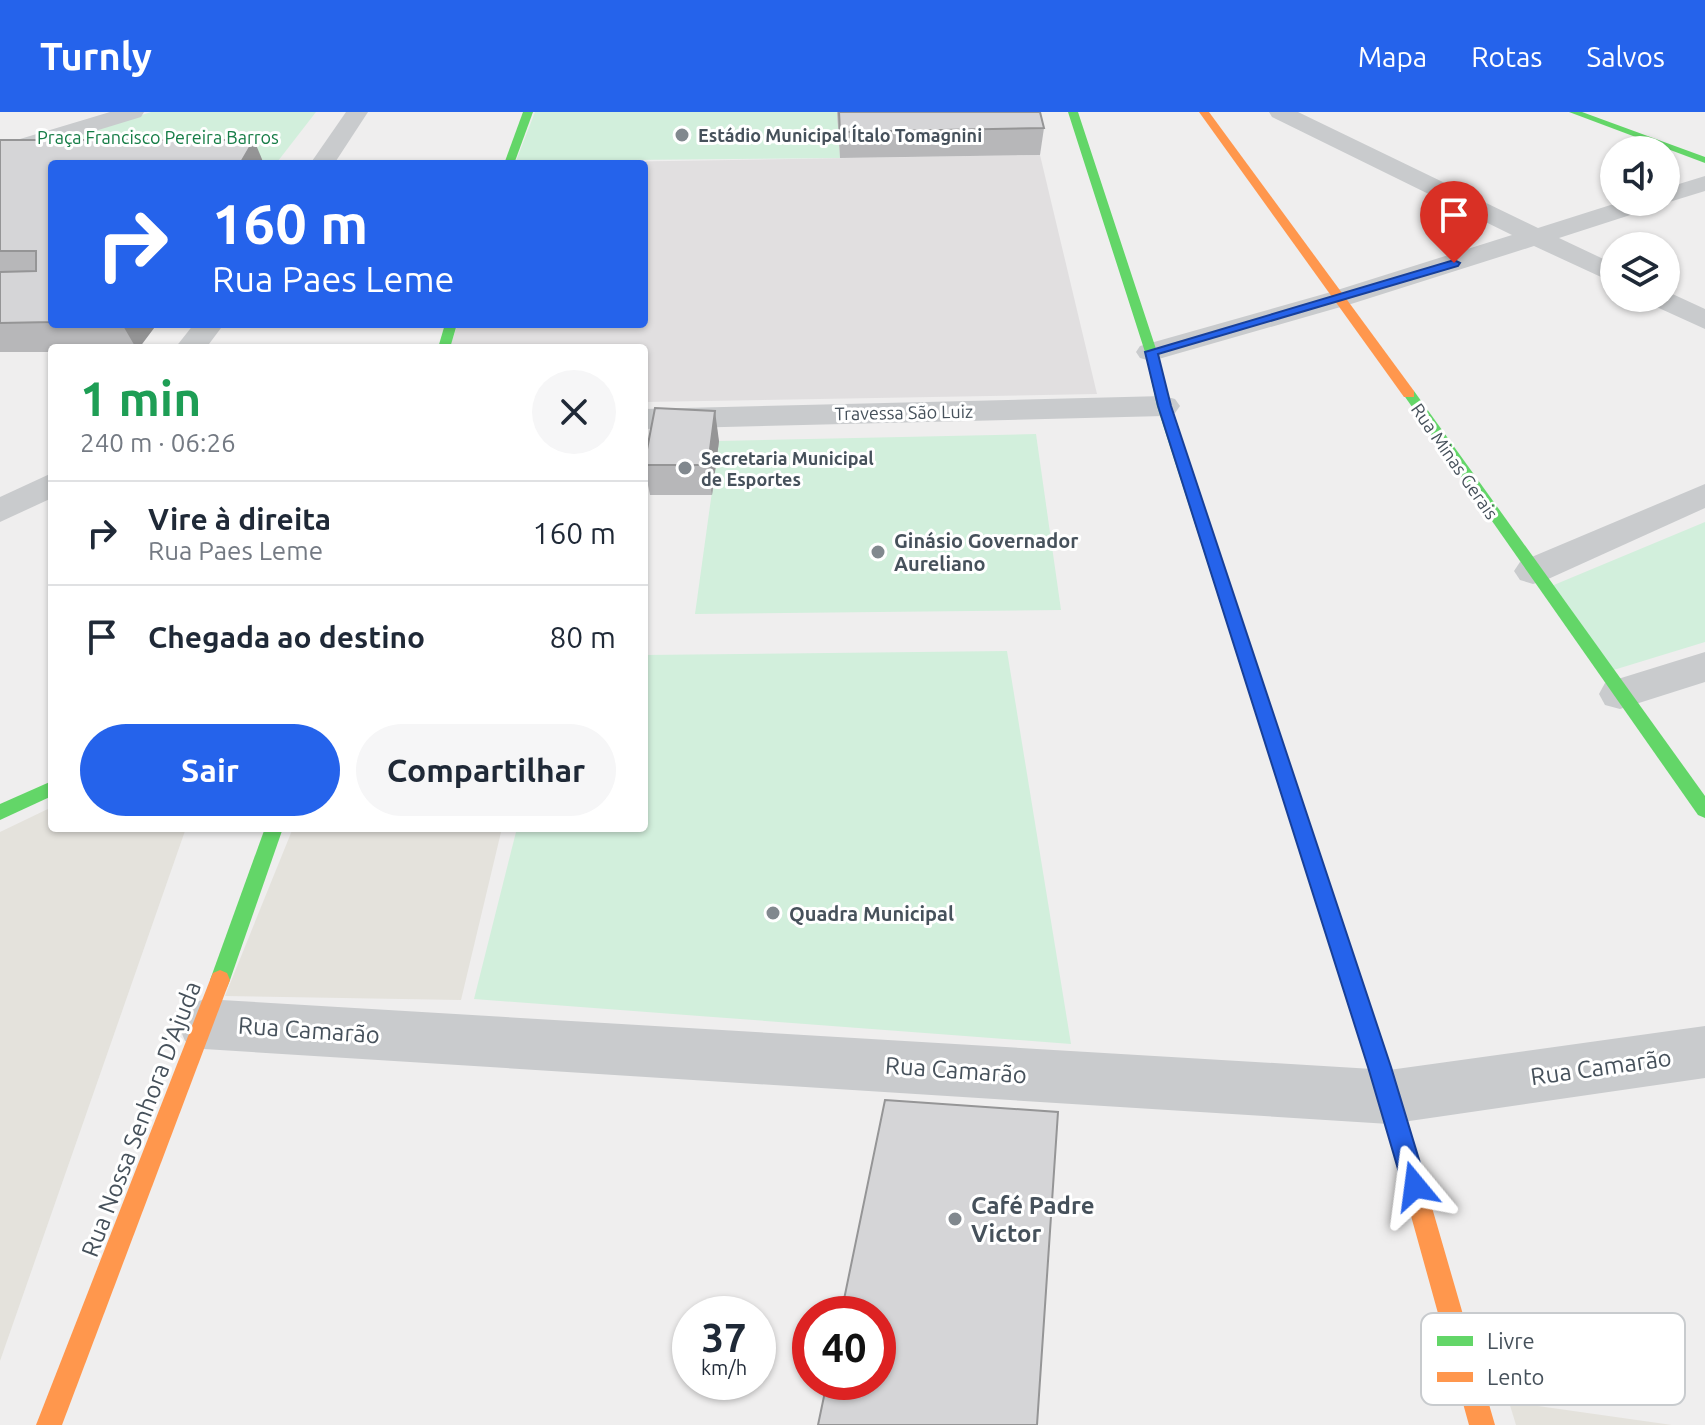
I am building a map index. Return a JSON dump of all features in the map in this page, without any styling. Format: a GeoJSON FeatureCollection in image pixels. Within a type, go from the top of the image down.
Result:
{"type":"FeatureCollection","features":[{"type":"Feature","properties":{"kind":"street"},"geometry":{"type":"LineString","coordinates":[[0,153],[133,112]]}},
{"type":"Feature","properties":{"kind":"street"},"geometry":{"type":"LineString","coordinates":[[325,160],[357,112]]}},
{"type":"Feature","properties":{"kind":"street"},"geometry":{"type":"LineString","coordinates":[[510,160],[528,112]]}},
{"type":"Feature","properties":{"kind":"street"},"geometry":{"type":"LineString","coordinates":[[1073,112],[1151,352],[1164,406],[1389,1097],[1450,1313]]}},
{"type":"Feature","properties":{"kind":"street","name":"Rua Minas Gerais"},"geometry":{"type":"LineString","coordinates":[[1204,112],[1341,298],[1705,810]]}},
{"type":"Feature","properties":{"kind":"street"},"geometry":{"type":"LineString","coordinates":[[1280,112],[1600,268]]}},
{"type":"Feature","properties":{"kind":"street"},"geometry":{"type":"LineString","coordinates":[[1574,112],[1705,160]]}},
{"type":"Feature","properties":{"kind":"street"},"geometry":{"type":"LineString","coordinates":[[1680,191],[1705,183]]}},
{"type":"Feature","properties":{"kind":"street"},"geometry":{"type":"LineString","coordinates":[[1151,352],[1341,298],[1603,216]]}},
{"type":"Feature","properties":{"kind":"street"},"geometry":{"type":"LineString","coordinates":[[1680,308],[1705,320]]}},
{"type":"Feature","properties":{"kind":"street"},"geometry":{"type":"LineString","coordinates":[[193,344],[206,328]]}},
{"type":"Feature","properties":{"kind":"street","name":"Travessa São Luiz"},"geometry":{"type":"LineString","coordinates":[[648,419],[1164,406]]}},
{"type":"Feature","properties":{"kind":"street"},"geometry":{"type":"LineString","coordinates":[[0,511],[48,486]]}},
{"type":"Feature","properties":{"kind":"street"},"geometry":{"type":"LineString","coordinates":[[1533,571],[1705,495]]}},
{"type":"Feature","properties":{"kind":"street"},"geometry":{"type":"LineString","coordinates":[[1620,694],[1705,667]]}},
{"type":"Feature","properties":{"kind":"street"},"geometry":{"type":"LineString","coordinates":[[0,812],[48,790]]}},
{"type":"Feature","properties":{"kind":"street","name":"Rua Nossa Senhora D'Ajuda"},"geometry":{"type":"LineString","coordinates":[[49,1425],[204,1024],[273,832]]}},
{"type":"Feature","properties":{"kind":"street","name":"Rua Camarão"},"geometry":{"type":"LineString","coordinates":[[204,1024],[1389,1097],[1705,1052]]}},
{"type":"Feature","properties":{"kind":"street"},"geometry":{"type":"LineString","coordinates":[[1476,1405],[1482,1425]]}},
{"type":"Feature","properties":{"kind":"shaded area"},"geometry":{"type":"Polygon","coordinates":[[[1040,155],[1097,394],[648,402],[648,344],[450,344],[456,328],[648,328],[648,161],[1040,155]]]}},
{"type":"Feature","properties":{"kind":"shaded area"},"geometry":{"type":"Polygon","coordinates":[[[48,809],[48,832],[185,832],[0,1361],[0,832],[48,809]]]}},
{"type":"Feature","properties":{"kind":"shaded area"},"geometry":{"type":"Polygon","coordinates":[[[291,832],[501,832],[461,1000],[225,996],[291,832]]]}},
{"type":"Feature","properties":{"kind":"shaded area"},"geometry":{"type":"Polygon","coordinates":[[[1510,1405],[1530,1405],[1672,1425],[1516,1425],[1510,1405]]]}},
{"type":"Feature","properties":{"kind":"green space","name":"Praça Francisco Pereira Barros"},"geometry":{"type":"Polygon","coordinates":[[[151,112],[316,112],[279,160],[0,161],[151,112]]]}},
{"type":"Feature","properties":{"kind":"green space","name":"Estádio Municipal Ítalo Tomagnini"},"geometry":{"type":"Polygon","coordinates":[[[535,112],[837,112],[840,158],[516,160],[535,112]]]}},
{"type":"Feature","properties":{"kind":"green space","name":"Ginásio Governador Aureliano"},"geometry":{"type":"Polygon","coordinates":[[[1036,434],[1061,610],[695,614],[719,441],[1036,434]]]}},
{"type":"Feature","properties":{"kind":"green space"},"geometry":{"type":"Polygon","coordinates":[[[1705,522],[1705,642],[1607,672],[1549,587],[1705,522]]]}},
{"type":"Feature","properties":{"kind":"green space","name":"Quadra Municipal"},"geometry":{"type":"Polygon","coordinates":[[[1007,651],[1071,1044],[474,999],[516,832],[648,832],[648,655],[1007,651]]]}},
{"type":"Feature","properties":{"kind":"building"},"geometry":{"type":"Polygon","coordinates":[[[839,112],[1040,112],[1044,128],[840,132],[839,112]]]}},
{"type":"Feature","properties":{"kind":"building"},"geometry":{"type":"Polygon","coordinates":[[[0,140],[254,140],[242,160],[48,160],[48,322],[0,323],[0,272],[36,271],[36,251],[0,251],[0,140]]]}},
{"type":"Feature","properties":{"kind":"building"},"geometry":{"type":"Polygon","coordinates":[[[655,408],[715,411],[708,465],[648,465],[648,444],[655,408]]]}},
{"type":"Feature","properties":{"kind":"building","name":"Café Padre Victor"},"geometry":{"type":"Polygon","coordinates":[[[885,1100],[1058,1112],[1037,1425],[818,1425],[823,1400],[896,1400],[896,1296],[845,1296],[885,1100]]]}},
{"type":"Feature","properties":{"kind":"traffic: fast"},"geometry":{"type":"LineString","coordinates":[[510,160],[528,112]]}},
{"type":"Feature","properties":{"kind":"traffic: fast"},"geometry":{"type":"LineString","coordinates":[[1073,112],[1151,352],[1164,406],[1350,976]]}},
{"type":"Feature","properties":{"kind":"traffic: fast"},"geometry":{"type":"LineString","coordinates":[[1574,112],[1705,160]]}},
{"type":"Feature","properties":{"kind":"traffic: fast"},"geometry":{"type":"LineString","coordinates":[[445,344],[450,328]]}},
{"type":"Feature","properties":{"kind":"traffic: fast"},"geometry":{"type":"LineString","coordinates":[[1409,394],[1705,810]]}},
{"type":"Feature","properties":{"kind":"traffic: fast"},"geometry":{"type":"LineString","coordinates":[[0,812],[48,790]]}},
{"type":"Feature","properties":{"kind":"traffic: fast"},"geometry":{"type":"LineString","coordinates":[[220,980],[273,832]]}},
{"type":"Feature","properties":{"kind":"traffic: slow"},"geometry":{"type":"LineString","coordinates":[[1204,112],[1409,394]]}},
{"type":"Feature","properties":{"kind":"traffic: slow"},"geometry":{"type":"LineString","coordinates":[[1350,976],[1389,1097],[1450,1313]]}},
{"type":"Feature","properties":{"kind":"traffic: slow"},"geometry":{"type":"LineString","coordinates":[[49,1425],[220,980]]}},
{"type":"Feature","properties":{"kind":"traffic: slow"},"geometry":{"type":"LineString","coordinates":[[1476,1405],[1482,1425]]}},
{"type":"Feature","properties":{"kind":"place","name":"Estádio Municipal Ítalo Tomagnini"},"geometry":{"type":"Point","coordinates":[682,135]}},
{"type":"Feature","properties":{"kind":"place","name":"Secretaria Municipal de Esportes"},"geometry":{"type":"Point","coordinates":[685,468]}},
{"type":"Feature","properties":{"kind":"place","name":"Ginásio Governador Aureliano"},"geometry":{"type":"Point","coordinates":[878,552]}},
{"type":"Feature","properties":{"kind":"place","name":"Quadra Municipal"},"geometry":{"type":"Point","coordinates":[773,913]}},
{"type":"Feature","properties":{"kind":"place","name":"Café Padre Victor"},"geometry":{"type":"Point","coordinates":[955,1219]}},
{"type":"Feature","properties":{"kind":"route"},"geometry":{"type":"LineString","coordinates":[[1415,1186],[1380,1067],[1164,406],[1151,352],[1454,263]]}}]}
